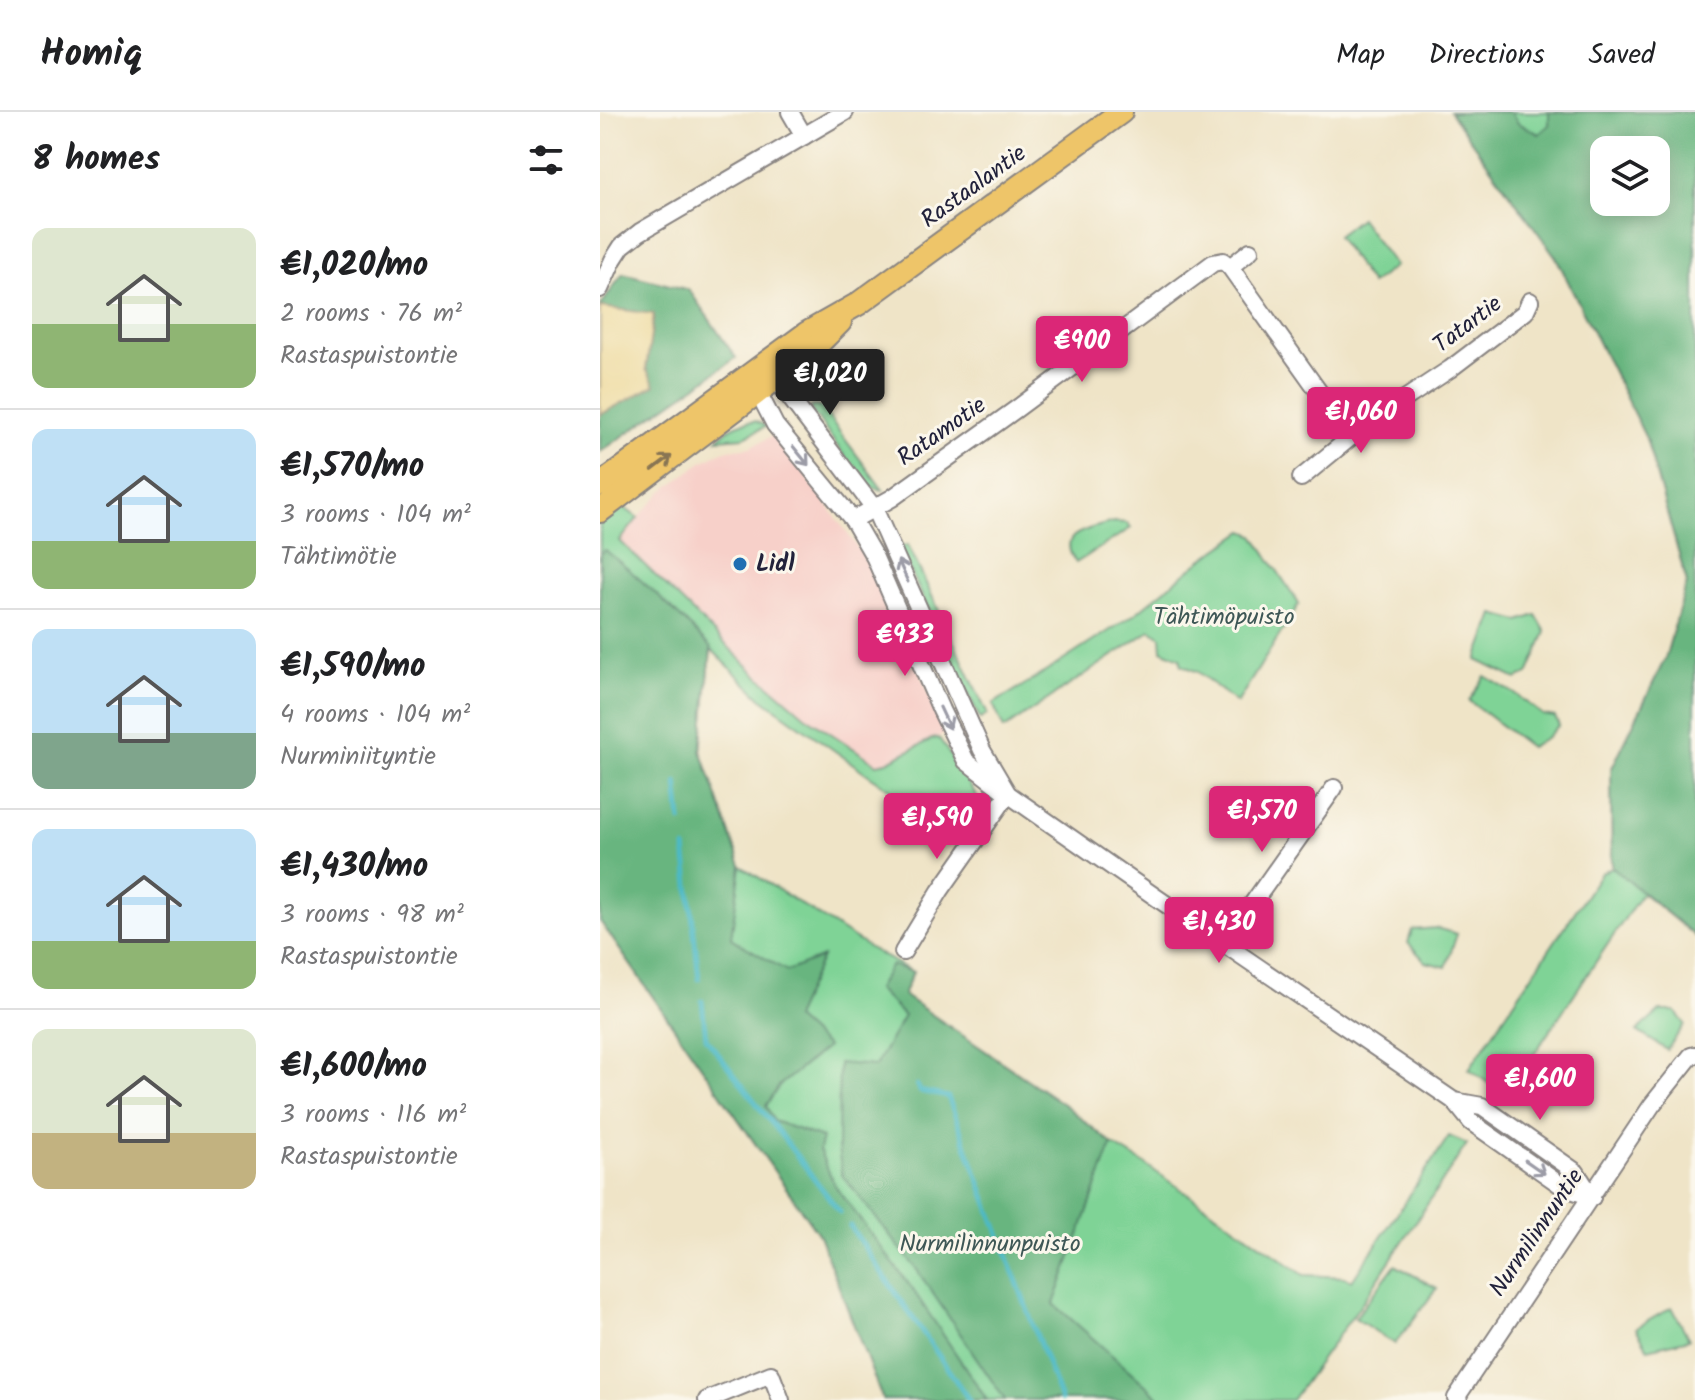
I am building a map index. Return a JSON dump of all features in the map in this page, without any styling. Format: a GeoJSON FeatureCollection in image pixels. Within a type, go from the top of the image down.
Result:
{"type":"FeatureCollection","features":[{"type":"Feature","properties":{"kind":"main road","name":"Rastaalantie"},"geometry":{"type":"LineString","coordinates":[[600,485],[816,347],[858,304],[1121,112]]}},
{"type":"Feature","properties":{"kind":"main road","name":"Rastaalantie"},"geometry":{"type":"LineString","coordinates":[[600,511],[762,381]]}},
{"type":"Feature","properties":{"kind":"street"},"geometry":{"type":"LineString","coordinates":[[790,112],[804,136]]}},
{"type":"Feature","properties":{"kind":"street"},"geometry":{"type":"LineString","coordinates":[[600,289],[622,246],[640,232],[845,112]]}},
{"type":"Feature","properties":{"kind":"street","name":"Ratamotie"},"geometry":{"type":"LineString","coordinates":[[853,520],[892,498],[1213,263],[1223,261],[1230,267],[1250,251]]}},
{"type":"Feature","properties":{"kind":"street"},"geometry":{"type":"LineString","coordinates":[[1230,267],[1351,437]]}},
{"type":"Feature","properties":{"kind":"street","name":"Tatartie"},"geometry":{"type":"LineString","coordinates":[[1301,478],[1379,416],[1450,369],[1525,312],[1530,301]]}},
{"type":"Feature","properties":{"kind":"street"},"geometry":{"type":"LineString","coordinates":[[762,381],[874,508],[982,750],[1008,794]]}},
{"type":"Feature","properties":{"kind":"street"},"geometry":{"type":"LineString","coordinates":[[762,381],[775,425],[853,520],[875,558],[966,761],[1008,794],[1454,1101],[1482,1106],[1576,1172],[1592,1197]]}},
{"type":"Feature","properties":{"kind":"street"},"geometry":{"type":"LineString","coordinates":[[1224,944],[1334,788]]}},
{"type":"Feature","properties":{"kind":"street"},"geometry":{"type":"LineString","coordinates":[[903,952],[940,891],[1008,794]]}},
{"type":"Feature","properties":{"kind":"street","name":"Nurmilinnuntie"},"geometry":{"type":"LineString","coordinates":[[1459,1400],[1456,1398],[1652,1105],[1693,1055]]}},
{"type":"Feature","properties":{"kind":"street"},"geometry":{"type":"LineString","coordinates":[[707,1400],[771,1374],[781,1400]]}},
{"type":"Feature","properties":{"kind":"shaded area"},"geometry":{"type":"Polygon","coordinates":[[[774,435],[780,438],[869,564],[947,732],[887,762],[877,764],[805,716],[756,674],[620,541],[662,492],[702,462],[722,451],[750,447],[774,435]]]}},
{"type":"Feature","properties":{"kind":"green space"},"geometry":{"type":"Polygon","coordinates":[[[1450,112],[1695,112],[1695,936],[1642,893],[1506,1096],[1469,1069],[1601,873],[1612,867],[1611,770],[1665,659],[1687,583],[1646,438],[1556,257],[1450,112]]]}},
{"type":"Feature","properties":{"kind":"green space"},"geometry":{"type":"Polygon","coordinates":[[[1450,112],[1511,112],[1518,123],[1539,134],[1549,125],[1549,112],[1695,112],[1695,936],[1612,867],[1611,770],[1665,659],[1687,583],[1646,438],[1556,257],[1450,112]]]}},
{"type":"Feature","properties":{"kind":"green space"},"geometry":{"type":"Polygon","coordinates":[[[1360,218],[1395,266],[1371,284],[1337,236],[1360,218]]]}},
{"type":"Feature","properties":{"kind":"green space"},"geometry":{"type":"Polygon","coordinates":[[[623,273],[689,290],[736,358],[600,452],[600,415],[654,385],[646,369],[654,314],[600,307],[623,273]]]}},
{"type":"Feature","properties":{"kind":"green space"},"geometry":{"type":"Polygon","coordinates":[[[821,407],[883,490],[863,482],[810,408],[821,407]]]}},
{"type":"Feature","properties":{"kind":"green space"},"geometry":{"type":"Polygon","coordinates":[[[755,421],[767,426],[744,437],[717,439],[734,426],[755,421]]]}},
{"type":"Feature","properties":{"kind":"green space","name":"Nurmilinnunpuisto"},"geometry":{"type":"Polygon","coordinates":[[[625,504],[626,509],[638,518],[620,541],[756,674],[805,716],[877,764],[939,738],[978,798],[979,804],[961,835],[870,776],[761,698],[711,649],[701,751],[741,866],[879,954],[913,972],[903,995],[1066,1106],[1112,1144],[1304,1275],[1345,1277],[1352,1281],[1449,1136],[1467,1144],[1366,1297],[1292,1400],[883,1400],[819,1235],[600,921],[600,522],[625,504]]]}},
{"type":"Feature","properties":{"kind":"green space"},"geometry":{"type":"Polygon","coordinates":[[[1113,522],[1127,523],[1131,528],[1076,563],[1070,553],[1072,538],[1085,530],[1113,522]]]}},
{"type":"Feature","properties":{"kind":"green space","name":"Tähtimöpuisto"},"geometry":{"type":"Polygon","coordinates":[[[1244,531],[1254,535],[1299,604],[1237,703],[1198,672],[1182,665],[1180,658],[1162,650],[1161,637],[1151,630],[1004,729],[993,704],[1135,614],[1200,561],[1244,531]]]}},
{"type":"Feature","properties":{"kind":"green space"},"geometry":{"type":"Polygon","coordinates":[[[908,545],[987,713],[980,719],[899,547],[908,545]]]}},
{"type":"Feature","properties":{"kind":"green space"},"geometry":{"type":"Polygon","coordinates":[[[605,550],[660,597],[711,648],[701,751],[741,866],[731,938],[787,971],[822,957],[794,1018],[827,1047],[780,1085],[766,1106],[774,1121],[822,1138],[819,1150],[835,1186],[911,1287],[987,1400],[883,1400],[819,1235],[600,921],[600,554],[605,550]]]}},
{"type":"Feature","properties":{"kind":"green space"},"geometry":{"type":"Polygon","coordinates":[[[1494,614],[1519,621],[1536,615],[1546,632],[1528,674],[1516,679],[1477,660],[1494,614]]]}},
{"type":"Feature","properties":{"kind":"green space"},"geometry":{"type":"Polygon","coordinates":[[[1485,676],[1543,715],[1555,717],[1559,725],[1530,747],[1469,701],[1485,676]]]}},
{"type":"Feature","properties":{"kind":"green space"},"geometry":{"type":"Polygon","coordinates":[[[1436,928],[1457,934],[1446,967],[1426,962],[1408,943],[1412,930],[1436,928]]]}},
{"type":"Feature","properties":{"kind":"green space"},"geometry":{"type":"Polygon","coordinates":[[[891,965],[913,972],[903,995],[1066,1106],[1112,1144],[1054,1304],[1159,1400],[1005,1400],[915,1267],[842,1175],[838,1148],[839,1063],[875,1066],[904,1016],[877,989],[891,965]]]}},
{"type":"Feature","properties":{"kind":"green space"},"geometry":{"type":"Polygon","coordinates":[[[1660,1011],[1675,1011],[1685,1024],[1667,1050],[1637,1031],[1660,1011]]]}},
{"type":"Feature","properties":{"kind":"green space"},"geometry":{"type":"Polygon","coordinates":[[[1395,1265],[1437,1288],[1395,1344],[1355,1318],[1395,1265]]]}},
{"type":"Feature","properties":{"kind":"green space"},"geometry":{"type":"Polygon","coordinates":[[[1672,1307],[1689,1339],[1648,1349],[1636,1328],[1672,1307]]]}},
{"type":"Feature","properties":{"kind":"sand"},"geometry":{"type":"Polygon","coordinates":[[[600,307],[654,314],[646,369],[655,385],[600,415],[600,307]]]}},
{"type":"Feature","properties":{"kind":"waterway"},"geometry":{"type":"LineString","coordinates":[[677,782],[681,821]]}},
{"type":"Feature","properties":{"kind":"waterway"},"geometry":{"type":"LineString","coordinates":[[685,848],[699,979]]}},
{"type":"Feature","properties":{"kind":"waterway"},"geometry":{"type":"LineString","coordinates":[[702,1001],[706,1038],[840,1212]]}},
{"type":"Feature","properties":{"kind":"waterway"},"geometry":{"type":"LineString","coordinates":[[917,1085],[919,1091],[948,1097],[1061,1400]]}},
{"type":"Feature","properties":{"kind":"waterway"},"geometry":{"type":"LineString","coordinates":[[850,1226],[969,1400]]}},
{"type":"Feature","properties":{"kind":"place","name":"Lidl"},"geometry":{"type":"Point","coordinates":[740,564]}}]}
